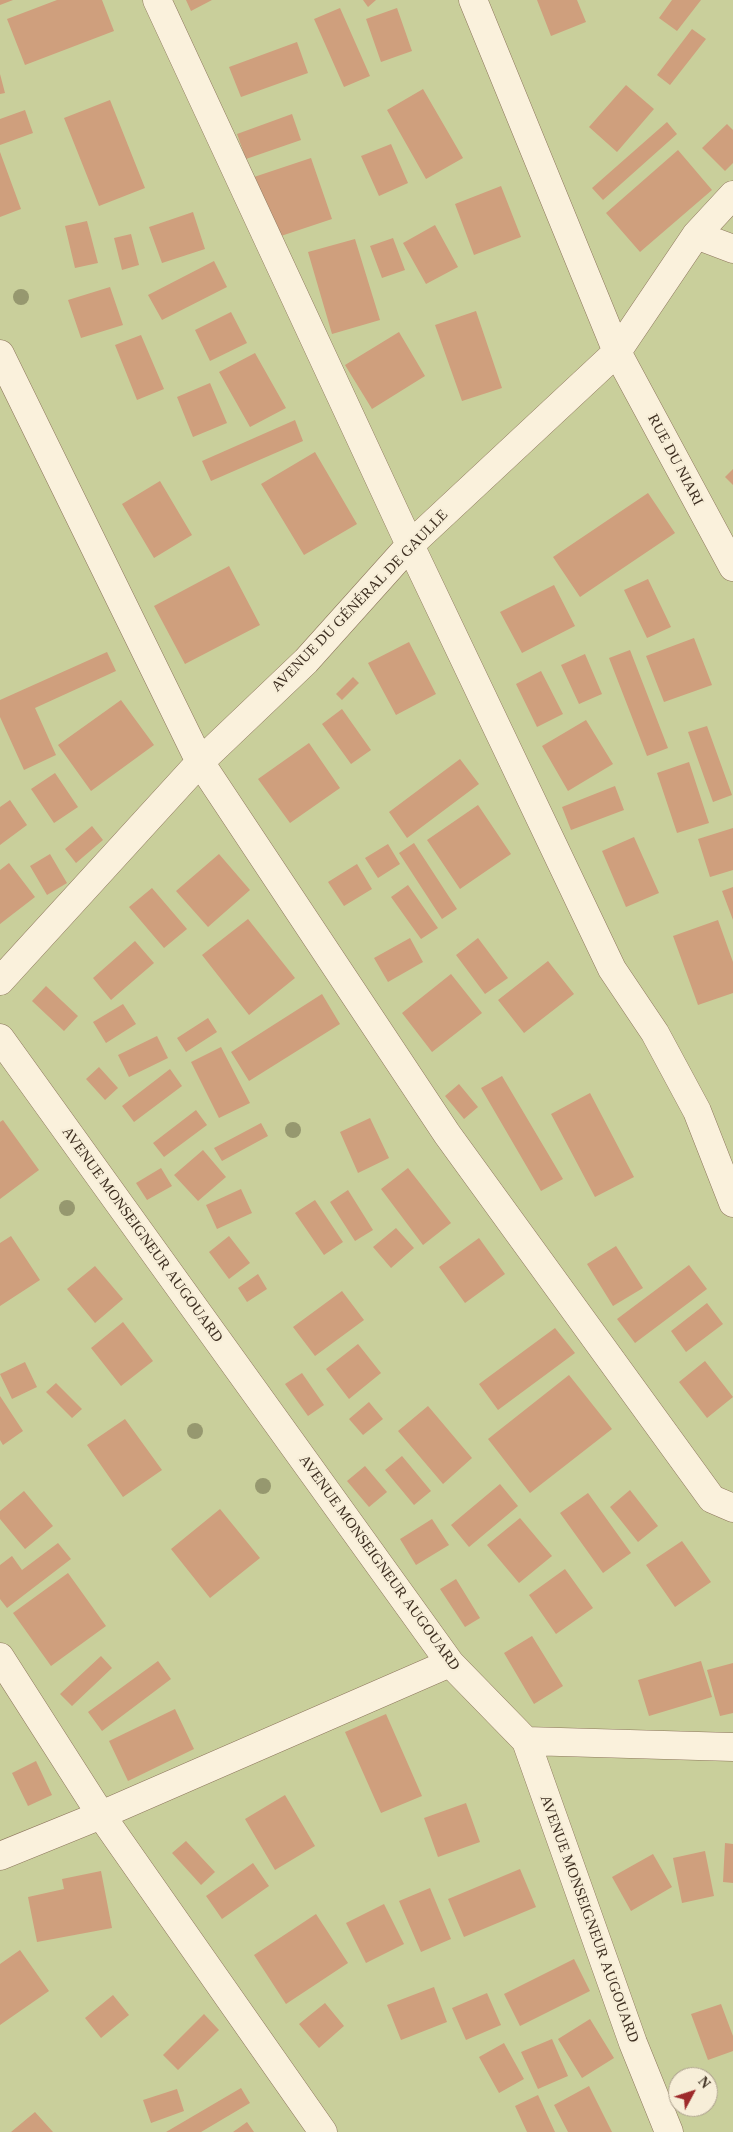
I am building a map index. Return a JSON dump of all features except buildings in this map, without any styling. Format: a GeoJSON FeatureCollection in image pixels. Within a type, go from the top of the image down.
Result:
{"type":"FeatureCollection","features":[{"type":"Feature","properties":{"kind":"street"},"geometry":{"type":"LineString","coordinates":[[157,0],[410,545],[612,969],[656,1033],[697,1111],[733,1203]]}},
{"type":"Feature","properties":{"kind":"street","name":"RUE DU NIARI"},"geometry":{"type":"LineString","coordinates":[[473,0],[617,352],[733,567]]}},
{"type":"Feature","properties":{"kind":"street","name":"AVENUE DU GÉNÉRAL DE GAULLE"},"geometry":{"type":"LineString","coordinates":[[0,980],[200,762],[306,661],[410,545],[617,352],[696,235],[733,195]]}},
{"type":"Feature","properties":{"kind":"street"},"geometry":{"type":"LineString","coordinates":[[696,235],[733,249]]}},
{"type":"Feature","properties":{"kind":"street"},"geometry":{"type":"LineString","coordinates":[[0,354],[200,762],[447,1134],[712,1498],[733,1508]]}},
{"type":"Feature","properties":{"kind":"street","name":"AVENUE MONSEIGNEUR AUGOUARD"},"geometry":{"type":"LineString","coordinates":[[0,1038],[450,1662],[526,1741],[633,2043],[669,2132]]}},
{"type":"Feature","properties":{"kind":"street"},"geometry":{"type":"LineString","coordinates":[[0,1657],[101,1815],[323,2132]]}},
{"type":"Feature","properties":{"kind":"street"},"geometry":{"type":"LineString","coordinates":[[0,1856],[101,1815],[450,1662]]}},
{"type":"Feature","properties":{"kind":"street"},"geometry":{"type":"LineString","coordinates":[[526,1741],[733,1746]]}},
{"type":"Feature","properties":{"kind":"green space"},"geometry":{"type":"Polygon","coordinates":[[[0,0],[733,0],[733,2132],[0,2132],[0,0]]]}}]}
